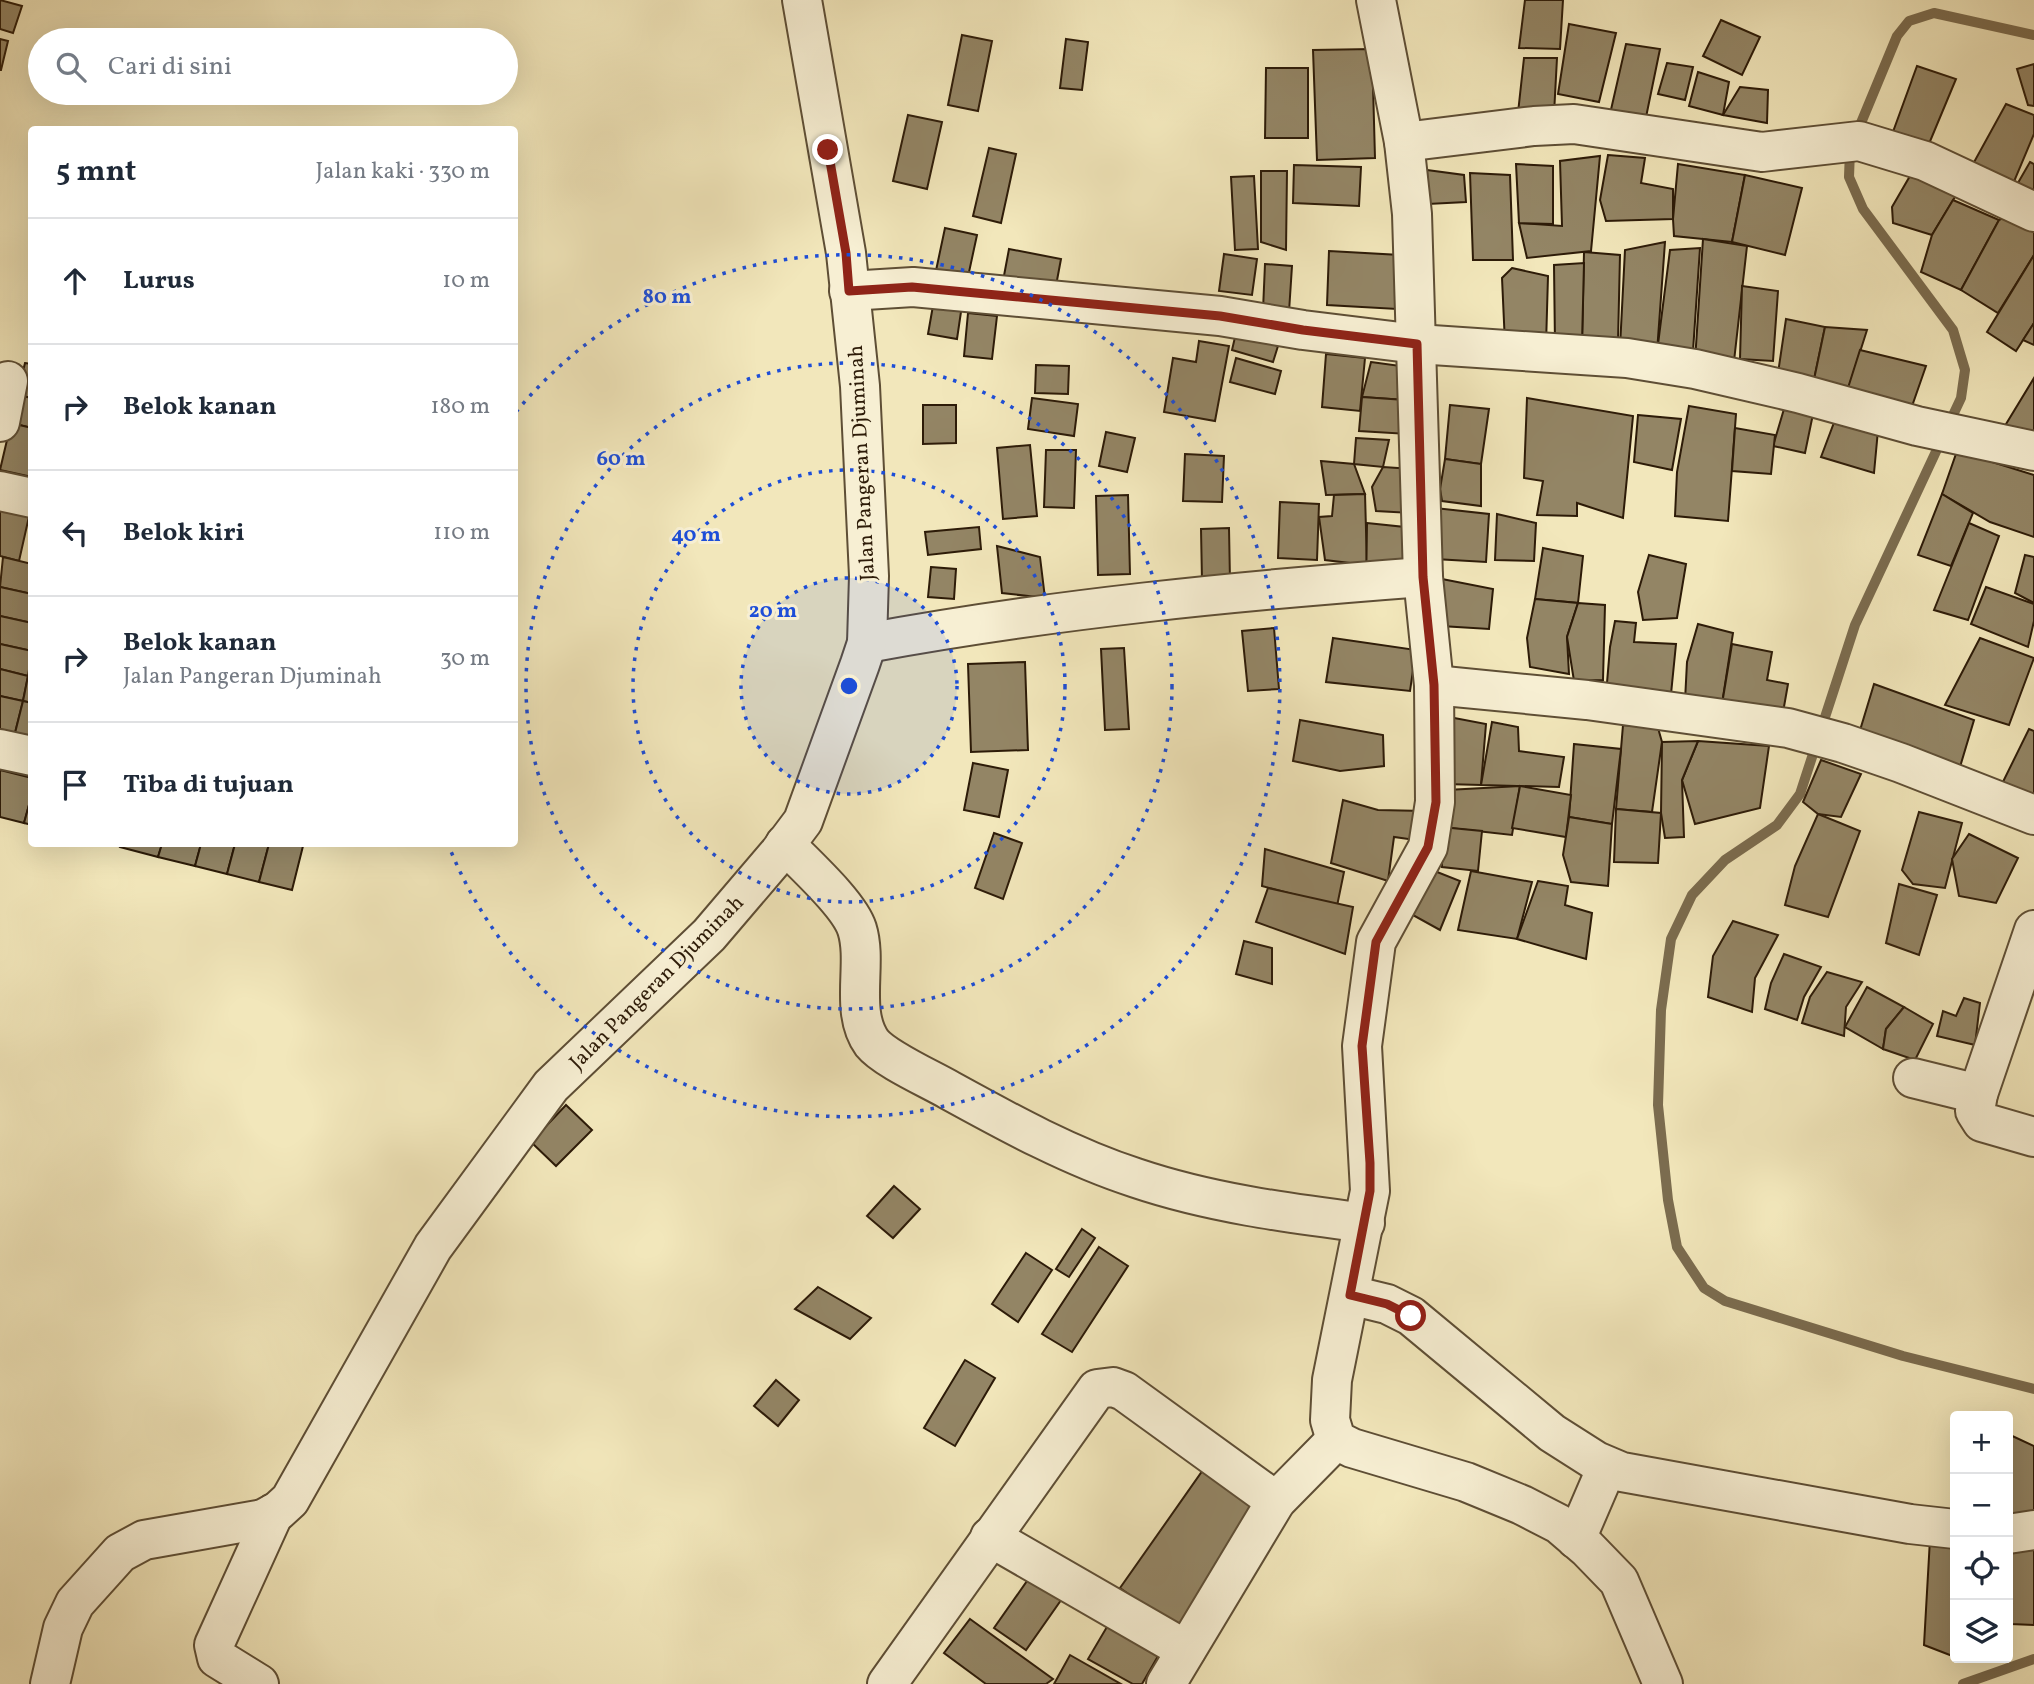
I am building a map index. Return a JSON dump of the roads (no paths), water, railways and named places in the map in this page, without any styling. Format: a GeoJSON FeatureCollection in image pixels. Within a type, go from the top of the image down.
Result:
{"type":"FeatureCollection","features":[{"type":"Feature","properties":{"kind":"street","name":"Jalan Pangeran Djuminah"},"geometry":{"type":"LineString","coordinates":[[274,1513],[290,1500],[433,1247],[551,1086],[709,935],[803,821],[867,643],[868,529],[860,386],[838,200],[802,0]]}},
{"type":"Feature","properties":{"kind":"street"},"geometry":{"type":"LineString","coordinates":[[1376,0],[1404,142],[1412,214],[1423,577],[1434,685],[1436,802],[1428,847],[1376,942],[1362,1046],[1370,1191],[1332,1380],[1330,1420],[1336,1440],[1352,1448],[1477,1486],[1559,1524],[1619,1581],[1663,1684]]}},
{"type":"Feature","properties":{"kind":"street"},"geometry":{"type":"LineString","coordinates":[[1404,142],[1534,126],[1574,124],[1762,152],[1858,141],[1925,161],[2034,212]]}},
{"type":"Feature","properties":{"kind":"street"},"geometry":{"type":"LineString","coordinates":[[849,291],[912,287],[1220,316],[1303,330],[1417,344],[1627,358],[1695,369],[1798,393],[1917,426],[2034,451]]}},
{"type":"Feature","properties":{"kind":"street"},"geometry":{"type":"LineString","coordinates":[[0,422],[8,381]]}},
{"type":"Feature","properties":{"kind":"street"},"geometry":{"type":"LineString","coordinates":[[0,491],[28,497]]}},
{"type":"Feature","properties":{"kind":"street"},"geometry":{"type":"LineString","coordinates":[[867,643],[948,628],[1244,590],[1423,577]]}},
{"type":"Feature","properties":{"kind":"street"},"geometry":{"type":"LineString","coordinates":[[1434,685],[1587,701],[1788,728],[1901,762],[2034,816]]}},
{"type":"Feature","properties":{"kind":"street"},"geometry":{"type":"LineString","coordinates":[[0,749],[28,755]]}},
{"type":"Feature","properties":{"kind":"street"},"geometry":{"type":"LineString","coordinates":[[785,844],[848,912],[856,926],[860,944],[861,1006],[866,1031],[874,1045],[897,1061],[995,1115],[1096,1163],[1136,1178],[1186,1193],[1278,1212],[1365,1223]]}},
{"type":"Feature","properties":{"kind":"street"},"geometry":{"type":"LineString","coordinates":[[2034,930],[1978,1094],[1975,1111],[1982,1122],[2034,1137]]}},
{"type":"Feature","properties":{"kind":"street"},"geometry":{"type":"LineString","coordinates":[[1913,1078],[1978,1094]]}},
{"type":"Feature","properties":{"kind":"street"},"geometry":{"type":"LineString","coordinates":[[1350,1295],[1387,1304],[1411,1316],[1552,1433],[1607,1467],[1622,1472],[1910,1524],[1950,1528]]}},
{"type":"Feature","properties":{"kind":"street"},"geometry":{"type":"LineString","coordinates":[[887,1684],[1097,1389],[1104,1387],[1124,1391],[1276,1501]]}},
{"type":"Feature","properties":{"kind":"street"},"geometry":{"type":"LineString","coordinates":[[1166,1684],[1276,1501],[1336,1440]]}},
{"type":"Feature","properties":{"kind":"street"},"geometry":{"type":"LineString","coordinates":[[1576,1539],[1607,1467]]}},
{"type":"Feature","properties":{"kind":"street"},"geometry":{"type":"LineString","coordinates":[[50,1684],[64,1628],[75,1602],[120,1553],[144,1540],[263,1519],[274,1513]]}},
{"type":"Feature","properties":{"kind":"street"},"geometry":{"type":"LineString","coordinates":[[260,1684],[217,1658],[214,1644],[274,1513]]}},
{"type":"Feature","properties":{"kind":"street"},"geometry":{"type":"LineString","coordinates":[[2013,1533],[2034,1530]]}},
{"type":"Feature","properties":{"kind":"street"},"geometry":{"type":"LineString","coordinates":[[990,1538],[1186,1650]]}},
{"type":"Feature","properties":{"kind":"waterway"},"geometry":{"type":"LineString","coordinates":[[1856,135],[1897,36],[1909,21],[1934,13],[2034,35]]}},
{"type":"Feature","properties":{"kind":"waterway"},"geometry":{"type":"LineString","coordinates":[[1850,150],[1849,177],[1863,209],[1953,330],[1965,370],[1961,398],[1855,625],[1800,794],[1777,825],[1725,860],[1692,895],[1671,939],[1661,1010],[1658,1105],[1668,1200],[1677,1247],[1704,1288],[1725,1301],[1903,1356],[2034,1389]]}},
{"type":"Feature","properties":{"kind":"waterway"},"geometry":{"type":"LineString","coordinates":[[1963,1684],[2034,1659]]}}]}
